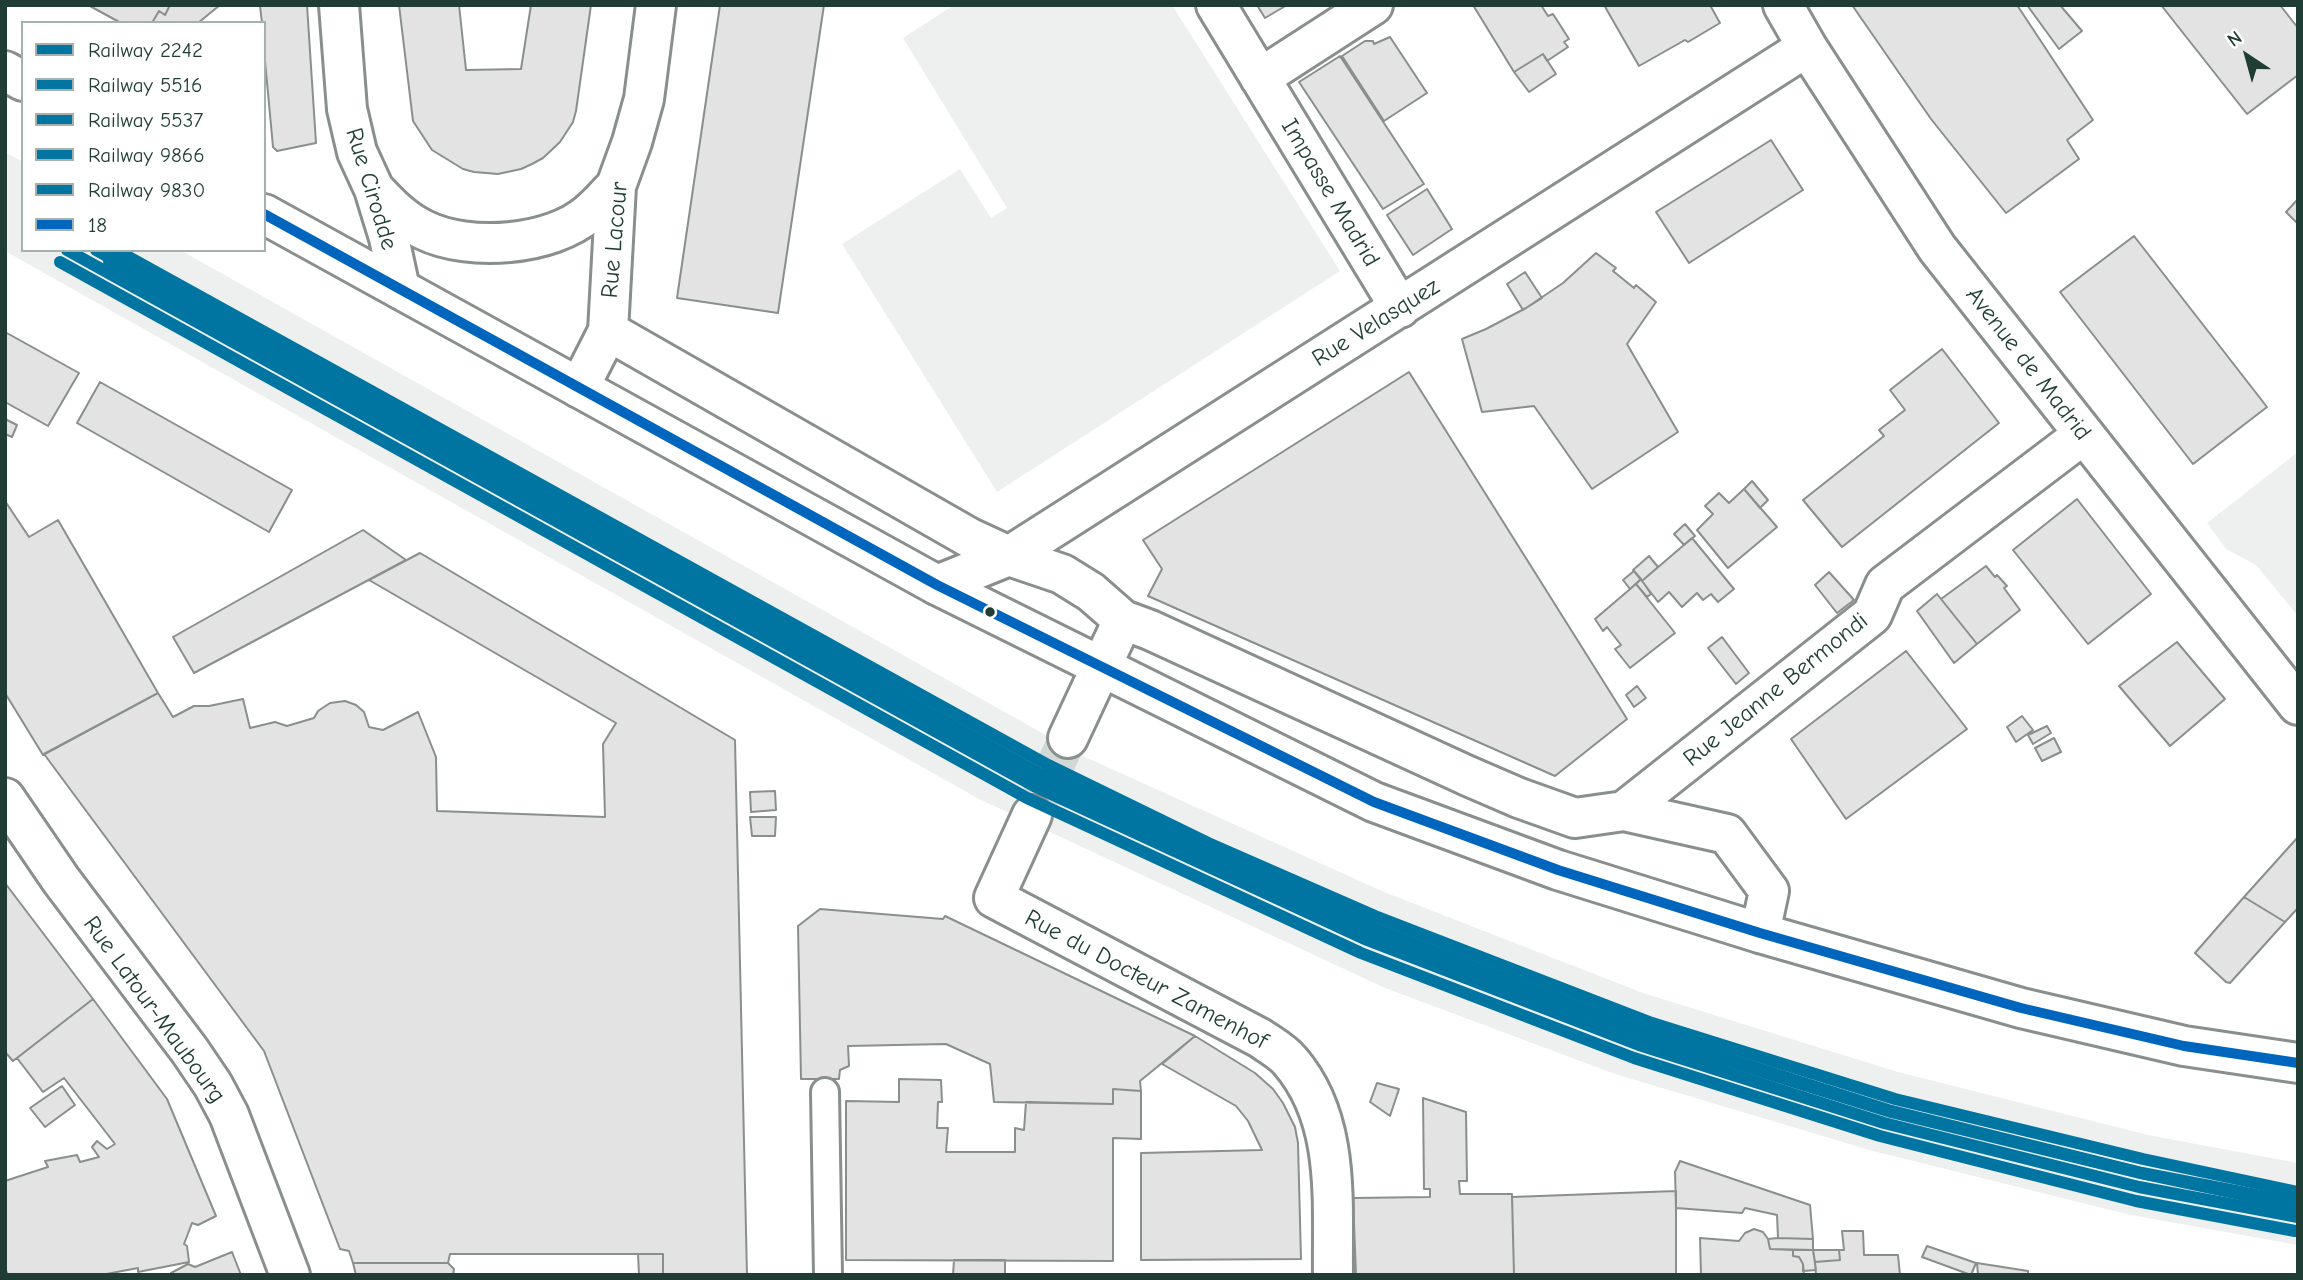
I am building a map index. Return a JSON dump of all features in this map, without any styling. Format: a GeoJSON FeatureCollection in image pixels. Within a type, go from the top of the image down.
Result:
{"type":"FeatureCollection","features":[{"type":"Feature","properties":{"kind":"street","name":"Rue Cirodde"},"geometry":{"type":"LineString","coordinates":[[339,5],[347,109],[357,152],[374,189],[389,238],[400,289]]}},
{"type":"Feature","properties":{"kind":"street","name":"Rue Lacour"},"geometry":{"type":"LineString","coordinates":[[579,388],[608,331],[616,186],[644,99],[656,5]]}},
{"type":"Feature","properties":{"kind":"street","name":"Impasse Madrid"},"geometry":{"type":"LineString","coordinates":[[1216,5],[1400,308]]}},
{"type":"Feature","properties":{"kind":"street"},"geometry":{"type":"LineString","coordinates":[[1260,78],[1373,5]]}},
{"type":"Feature","properties":{"kind":"street","name":"Avenue de Madrid"},"geometry":{"type":"LineString","coordinates":[[1783,5],[1807,47],[1937,248],[2298,705]]}},
{"type":"Feature","properties":{"kind":"street","name":"Rue Velasquez"},"geometry":{"type":"LineString","coordinates":[[937,585],[1009,556],[1807,47]]}},
{"type":"Feature","properties":{"kind":"street"},"geometry":{"type":"LineString","coordinates":[[5,71],[21,80]]}},
{"type":"Feature","properties":{"kind":"street"},"geometry":{"type":"LineString","coordinates":[[374,189],[400,215],[425,231],[454,239],[494,243],[532,239],[564,229],[589,214],[616,186]]}},
{"type":"Feature","properties":{"kind":"street"},"geometry":{"type":"LineString","coordinates":[[266,215],[937,585],[1374,802],[1558,870],[1760,933],[2034,1011],[2183,1046],[2298,1063]]}},
{"type":"Feature","properties":{"kind":"street"},"geometry":{"type":"LineString","coordinates":[[608,331],[970,538],[1009,556],[1062,574],[1091,592],[1123,620],[1150,629],[1519,798],[1575,818],[1624,811],[1727,834],[1769,891],[1760,933]]}},
{"type":"Feature","properties":{"kind":"street","name":"Rue Jeanne Bermondi"},"geometry":{"type":"LineString","coordinates":[[1624,811],[1872,615],[1885,585],[2084,434]]}},
{"type":"Feature","properties":{"kind":"street"},"geometry":{"type":"LineString","coordinates":[[1068,738],[1123,620]]}},
{"type":"Feature","properties":{"kind":"street","name":"Rue Latour-Maubourg"},"geometry":{"type":"LineString","coordinates":[[5,799],[61,880],[213,1085],[229,1115],[290,1275]]}},
{"type":"Feature","properties":{"kind":"street","name":"Rue du Docteur Zamenhof"},"geometry":{"type":"LineString","coordinates":[[1032,816],[994,898],[1260,1038],[1290,1060],[1309,1089],[1331,1153],[1333,1275]]}},
{"type":"Feature","properties":{"kind":"lane"},"geometry":{"type":"LineString","coordinates":[[825,1092],[828,1275]]}},
{"type":"Feature","properties":{"kind":"shaded area"},"geometry":{"type":"Polygon","coordinates":[[[954,5],[1172,5],[1340,271],[997,492],[842,244],[960,169],[991,218],[1007,208],[903,38],[954,5]]]}},
{"type":"Feature","properties":{"kind":"shaded area"},"geometry":{"type":"Polygon","coordinates":[[[5,152],[21,161],[21,252],[184,252],[1085,757],[1384,892],[1643,993],[1898,1072],[2148,1135],[2298,1163],[2298,1245],[2131,1215],[1873,1151],[1615,1074],[1385,988],[979,799],[5,251],[5,152]]]}},
{"type":"Feature","properties":{"kind":"shaded area"},"geometry":{"type":"Polygon","coordinates":[[[2298,452],[2298,616],[2256,565],[2226,549],[2207,523],[2298,452]]]}},
{"type":"Feature","properties":{"kind":"building"},"geometry":{"type":"Polygon","coordinates":[[[88,5],[170,5],[165,15],[159,11],[153,21],[117,21],[88,5]]]}},
{"type":"Feature","properties":{"kind":"building"},"geometry":{"type":"Polygon","coordinates":[[[170,5],[220,5],[200,21],[153,21],[159,11],[165,15],[170,5]]]}},
{"type":"Feature","properties":{"kind":"building"},"geometry":{"type":"Polygon","coordinates":[[[307,5],[316,143],[277,151],[273,147],[266,72],[266,21],[262,21],[260,6],[307,5]]]}},
{"type":"Feature","properties":{"kind":"building"},"geometry":{"type":"Polygon","coordinates":[[[399,5],[459,5],[466,70],[521,69],[531,5],[591,5],[576,111],[573,122],[560,142],[532,164],[498,174],[463,169],[432,150],[413,121],[399,5]]]}},
{"type":"Feature","properties":{"kind":"building"},"geometry":{"type":"Polygon","coordinates":[[[720,5],[824,5],[778,313],[677,298],[720,5]]]}},
{"type":"Feature","properties":{"kind":"building"},"geometry":{"type":"Polygon","coordinates":[[[1257,5],[1287,5],[1265,18],[1257,5]]]}},
{"type":"Feature","properties":{"kind":"building"},"geometry":{"type":"Polygon","coordinates":[[[1473,5],[1541,5],[1548,16],[1553,14],[1569,39],[1564,42],[1568,47],[1547,61],[1543,54],[1514,72],[1473,5]]]}},
{"type":"Feature","properties":{"kind":"building"},"geometry":{"type":"Polygon","coordinates":[[[1604,5],[1710,5],[1720,23],[1639,66],[1604,5]]]}},
{"type":"Feature","properties":{"kind":"building"},"geometry":{"type":"Polygon","coordinates":[[[1852,5],[2017,5],[2093,120],[2067,140],[2079,159],[2006,213],[1931,119],[1852,5]]]}},
{"type":"Feature","properties":{"kind":"building"},"geometry":{"type":"Polygon","coordinates":[[[2027,5],[2060,5],[2082,31],[2059,49],[2027,5]]]}},
{"type":"Feature","properties":{"kind":"building"},"geometry":{"type":"Polygon","coordinates":[[[2161,5],[2280,5],[2298,28],[2298,75],[2247,114],[2161,5]]]}},
{"type":"Feature","properties":{"kind":"building"},"geometry":{"type":"Polygon","coordinates":[[[1390,37],[1427,93],[1384,121],[1342,56],[1365,41],[1373,41],[1374,44],[1390,37]]]}},
{"type":"Feature","properties":{"kind":"building"},"geometry":{"type":"Polygon","coordinates":[[[1543,54],[1556,74],[1529,92],[1514,72],[1543,54]]]}},
{"type":"Feature","properties":{"kind":"building"},"geometry":{"type":"Polygon","coordinates":[[[1340,56],[1424,184],[1383,209],[1299,82],[1340,56]]]}},
{"type":"Feature","properties":{"kind":"building"},"geometry":{"type":"Polygon","coordinates":[[[1771,140],[1803,190],[1689,263],[1656,212],[1771,140]]]}},
{"type":"Feature","properties":{"kind":"building"},"geometry":{"type":"Polygon","coordinates":[[[1427,189],[1452,229],[1413,255],[1387,215],[1427,189]]]}},
{"type":"Feature","properties":{"kind":"building"},"geometry":{"type":"Polygon","coordinates":[[[2298,199],[2298,224],[2286,212],[2298,199]]]}},
{"type":"Feature","properties":{"kind":"building"},"geometry":{"type":"Polygon","coordinates":[[[2134,236],[2267,407],[2193,464],[2060,292],[2134,236]]]}},
{"type":"Feature","properties":{"kind":"building"},"geometry":{"type":"Polygon","coordinates":[[[1596,253],[1616,268],[1613,271],[1656,302],[1627,344],[1678,432],[1592,489],[1534,406],[1482,412],[1462,339],[1526,308],[1563,283],[1596,253]]]}},
{"type":"Feature","properties":{"kind":"building"},"geometry":{"type":"Polygon","coordinates":[[[1525,272],[1542,298],[1523,310],[1507,284],[1525,272]]]}},
{"type":"Feature","properties":{"kind":"building"},"geometry":{"type":"Polygon","coordinates":[[[5,332],[79,373],[48,426],[5,402],[5,332]]]}},
{"type":"Feature","properties":{"kind":"building"},"geometry":{"type":"Polygon","coordinates":[[[1942,349],[1999,423],[1842,547],[1803,500],[1884,436],[1879,430],[1905,410],[1890,390],[1942,349]]]}},
{"type":"Feature","properties":{"kind":"building"},"geometry":{"type":"Polygon","coordinates":[[[1409,372],[1627,719],[1555,776],[1148,596],[1162,569],[1143,540],[1409,372]]]}},
{"type":"Feature","properties":{"kind":"building"},"geometry":{"type":"Polygon","coordinates":[[[100,382],[292,490],[269,532],[77,423],[100,382]]]}},
{"type":"Feature","properties":{"kind":"building"},"geometry":{"type":"Polygon","coordinates":[[[5,419],[17,425],[12,437],[5,434],[5,419]]]}},
{"type":"Feature","properties":{"kind":"building"},"geometry":{"type":"Polygon","coordinates":[[[1752,481],[1768,500],[1760,508],[1744,489],[1752,481]]]}},
{"type":"Feature","properties":{"kind":"building"},"geometry":{"type":"Polygon","coordinates":[[[1744,489],[1777,527],[1728,568],[1697,530],[1713,514],[1705,506],[1719,493],[1729,503],[1744,489]]]}},
{"type":"Feature","properties":{"kind":"building"},"geometry":{"type":"Polygon","coordinates":[[[2077,499],[2151,594],[2088,644],[2013,550],[2077,499]]]}},
{"type":"Feature","properties":{"kind":"building"},"geometry":{"type":"Polygon","coordinates":[[[5,501],[29,537],[58,520],[158,693],[43,755],[5,693],[5,501]]]}},
{"type":"Feature","properties":{"kind":"building"},"geometry":{"type":"Polygon","coordinates":[[[1685,524],[1695,536],[1684,545],[1674,534],[1685,524]]]}},
{"type":"Feature","properties":{"kind":"building"},"geometry":{"type":"Polygon","coordinates":[[[363,530],[406,560],[194,673],[173,637],[363,530]]]}},
{"type":"Feature","properties":{"kind":"building"},"geometry":{"type":"Polygon","coordinates":[[[1692,538],[1734,589],[1718,602],[1711,594],[1703,600],[1697,593],[1682,607],[1669,592],[1658,602],[1642,581],[1692,538]]]}},
{"type":"Feature","properties":{"kind":"building"},"geometry":{"type":"Polygon","coordinates":[[[420,553],[735,740],[747,1275],[663,1275],[663,1254],[450,1254],[448,1263],[353,1263],[349,1251],[340,1249],[264,1051],[44,754],[158,693],[173,717],[194,706],[209,706],[243,699],[250,728],[275,722],[287,726],[314,718],[318,711],[330,703],[345,701],[364,712],[369,727],[383,730],[418,712],[436,757],[437,811],[605,817],[603,744],[616,723],[369,580],[420,553]]]}},
{"type":"Feature","properties":{"kind":"building"},"geometry":{"type":"Polygon","coordinates":[[[1649,556],[1658,567],[1642,581],[1633,570],[1649,556]]]}},
{"type":"Feature","properties":{"kind":"building"},"geometry":{"type":"Polygon","coordinates":[[[1986,566],[2007,586],[2004,588],[2020,610],[1977,644],[1941,599],[1986,566]]]}},
{"type":"Feature","properties":{"kind":"building"},"geometry":{"type":"Polygon","coordinates":[[[1634,571],[1641,579],[1630,589],[1623,580],[1634,571]]]}},
{"type":"Feature","properties":{"kind":"building"},"geometry":{"type":"Polygon","coordinates":[[[1829,572],[1854,600],[1837,613],[1815,585],[1829,572]]]}},
{"type":"Feature","properties":{"kind":"building"},"geometry":{"type":"Polygon","coordinates":[[[1641,579],[1651,594],[1647,597],[1636,584],[1641,579]]]}},
{"type":"Feature","properties":{"kind":"building"},"geometry":{"type":"Polygon","coordinates":[[[1636,584],[1675,633],[1630,668],[1615,649],[1621,645],[1607,627],[1603,631],[1595,619],[1636,584]]]}},
{"type":"Feature","properties":{"kind":"building"},"geometry":{"type":"Polygon","coordinates":[[[1937,594],[1977,644],[1954,663],[1917,611],[1937,594]]]}},
{"type":"Feature","properties":{"kind":"building"},"geometry":{"type":"Polygon","coordinates":[[[1722,637],[1749,673],[1736,684],[1708,648],[1722,637]]]}},
{"type":"Feature","properties":{"kind":"building"},"geometry":{"type":"Polygon","coordinates":[[[2177,642],[2225,699],[2170,746],[2119,686],[2177,642]]]}},
{"type":"Feature","properties":{"kind":"building"},"geometry":{"type":"Polygon","coordinates":[[[1906,651],[1967,729],[1846,819],[1791,739],[1906,651]]]}},
{"type":"Feature","properties":{"kind":"building"},"geometry":{"type":"Polygon","coordinates":[[[1637,686],[1646,698],[1634,707],[1626,695],[1637,686]]]}},
{"type":"Feature","properties":{"kind":"building"},"geometry":{"type":"Polygon","coordinates":[[[2022,716],[2033,730],[2016,742],[2007,727],[2022,716]]]}},
{"type":"Feature","properties":{"kind":"building"},"geometry":{"type":"Polygon","coordinates":[[[2047,726],[2051,733],[2033,744],[2028,735],[2047,726]]]}},
{"type":"Feature","properties":{"kind":"building"},"geometry":{"type":"Polygon","coordinates":[[[2054,738],[2061,752],[2042,761],[2035,748],[2054,738]]]}},
{"type":"Feature","properties":{"kind":"building"},"geometry":{"type":"Polygon","coordinates":[[[775,791],[776,810],[751,812],[750,792],[775,791]]]}},
{"type":"Feature","properties":{"kind":"building"},"geometry":{"type":"Polygon","coordinates":[[[750,817],[776,817],[775,836],[752,836],[750,817]]]}},
{"type":"Feature","properties":{"kind":"building"},"geometry":{"type":"Polygon","coordinates":[[[2298,837],[2298,908],[2285,922],[2244,897],[2298,837]]]}},
{"type":"Feature","properties":{"kind":"building"},"geometry":{"type":"Polygon","coordinates":[[[5,883],[93,999],[13,1061],[5,1052],[5,883]]]}},
{"type":"Feature","properties":{"kind":"building"},"geometry":{"type":"Polygon","coordinates":[[[2244,897],[2285,922],[2230,983],[2195,953],[2244,897]]]}},
{"type":"Feature","properties":{"kind":"building"},"geometry":{"type":"Polygon","coordinates":[[[820,909],[943,919],[945,916],[1195,1036],[1140,1081],[1141,1091],[1113,1089],[1113,1104],[994,1102],[990,1064],[946,1044],[848,1046],[849,1066],[840,1070],[839,1079],[801,1079],[798,926],[820,909]]]}},
{"type":"Feature","properties":{"kind":"building"},"geometry":{"type":"Polygon","coordinates":[[[93,999],[167,1099],[216,1216],[198,1225],[192,1223],[184,1244],[187,1246],[189,1262],[138,1272],[138,1268],[101,1275],[8,1275],[5,1268],[5,1181],[48,1167],[45,1161],[77,1155],[80,1162],[99,1157],[92,1147],[97,1141],[107,1149],[115,1144],[64,1078],[43,1092],[17,1058],[93,999]]]}},
{"type":"Feature","properties":{"kind":"building"},"geometry":{"type":"Polygon","coordinates":[[[1195,1036],[1255,1073],[1273,1089],[1295,1127],[1298,1143],[1301,1259],[1141,1260],[1141,1153],[1262,1150],[1248,1121],[1236,1106],[1162,1064],[1195,1036]]]}},
{"type":"Feature","properties":{"kind":"building"},"geometry":{"type":"Polygon","coordinates":[[[899,1079],[941,1080],[942,1102],[938,1102],[937,1128],[948,1128],[946,1152],[1015,1152],[1015,1128],[1024,1130],[1026,1102],[1113,1104],[1113,1089],[1141,1091],[1141,1139],[1113,1138],[1113,1261],[846,1260],[846,1101],[899,1102],[899,1079]]]}},
{"type":"Feature","properties":{"kind":"building"},"geometry":{"type":"Polygon","coordinates":[[[1377,1083],[1399,1089],[1390,1116],[1370,1102],[1377,1083]]]}},
{"type":"Feature","properties":{"kind":"building"},"geometry":{"type":"Polygon","coordinates":[[[62,1086],[75,1105],[45,1127],[30,1108],[62,1086]]]}},
{"type":"Feature","properties":{"kind":"building"},"geometry":{"type":"Polygon","coordinates":[[[1423,1098],[1466,1112],[1467,1181],[1459,1181],[1460,1194],[1512,1194],[1514,1275],[1356,1275],[1353,1198],[1430,1197],[1430,1189],[1424,1189],[1423,1098]]]}},
{"type":"Feature","properties":{"kind":"building"},"geometry":{"type":"Polygon","coordinates":[[[1680,1161],[1810,1205],[1813,1239],[1778,1238],[1777,1215],[1745,1208],[1742,1213],[1676,1208],[1675,1172],[1680,1161]]]}},
{"type":"Feature","properties":{"kind":"building"},"geometry":{"type":"Polygon","coordinates":[[[1676,1191],[1676,1275],[1514,1275],[1512,1197],[1676,1191]]]}},
{"type":"Feature","properties":{"kind":"building"},"geometry":{"type":"Polygon","coordinates":[[[1754,1229],[1763,1232],[1770,1249],[1793,1250],[1793,1256],[1799,1257],[1803,1264],[1804,1275],[1701,1275],[1700,1238],[1739,1241],[1745,1233],[1754,1229]]]}},
{"type":"Feature","properties":{"kind":"building"},"geometry":{"type":"Polygon","coordinates":[[[1842,1231],[1863,1231],[1864,1255],[1898,1255],[1900,1275],[1816,1275],[1815,1262],[1840,1260],[1839,1250],[1844,1250],[1842,1231]]]}},
{"type":"Feature","properties":{"kind":"building"},"geometry":{"type":"Polygon","coordinates":[[[1768,1239],[1813,1239],[1813,1250],[1770,1249],[1768,1239]]]}},
{"type":"Feature","properties":{"kind":"building"},"geometry":{"type":"Polygon","coordinates":[[[1927,1246],[1976,1263],[1971,1275],[1922,1257],[1927,1246]]]}},
{"type":"Feature","properties":{"kind":"building"},"geometry":{"type":"Polygon","coordinates":[[[1793,1250],[1813,1250],[1816,1270],[1803,1271],[1803,1264],[1799,1257],[1793,1256],[1793,1250]]]}},
{"type":"Feature","properties":{"kind":"building"},"geometry":{"type":"Polygon","coordinates":[[[1813,1250],[1839,1250],[1840,1260],[1815,1262],[1813,1250]]]}},
{"type":"Feature","properties":{"kind":"building"},"geometry":{"type":"Polygon","coordinates":[[[232,1252],[241,1275],[171,1273],[188,1264],[195,1267],[232,1252]]]}},
{"type":"Feature","properties":{"kind":"building"},"geometry":{"type":"Polygon","coordinates":[[[638,1254],[663,1254],[663,1275],[639,1275],[638,1254]]]}},
{"type":"Feature","properties":{"kind":"building"},"geometry":{"type":"Polygon","coordinates":[[[954,1260],[1005,1260],[1005,1275],[953,1275],[954,1260]]]}},
{"type":"Feature","properties":{"kind":"building"},"geometry":{"type":"Polygon","coordinates":[[[353,1263],[448,1263],[454,1269],[453,1275],[356,1275],[353,1263]]]}},
{"type":"Feature","properties":{"kind":"building"},"geometry":{"type":"Polygon","coordinates":[[[1977,1263],[2028,1271],[2028,1275],[1978,1275],[1977,1263]]]}},
{"type":"Feature","properties":{"kind":"tunnel"},"geometry":{"type":"LineString","coordinates":[[1032,815],[1068,738]]}},
{"type":"Feature","properties":{"kind":"rail line","name":"2242"},"geometry":{"type":"LineString","coordinates":[[71,252],[1034,786],[1367,940],[1639,1045],[1884,1123],[2139,1187],[2298,1217]]}},
{"type":"Feature","properties":{"kind":"rail line","name":"9866"},"geometry":{"type":"LineString","coordinates":[[100,252],[1040,774],[1372,927],[1644,1032],[1888,1110],[2142,1173],[2298,1203]]}},
{"type":"Feature","properties":{"kind":"rail line","name":"5537"},"geometry":{"type":"LineString","coordinates":[[120,252],[1048,765],[1208,843],[1375,916],[1652,1023],[1895,1099],[2143,1159],[2298,1192]]}},
{"type":"Feature","properties":{"kind":"rail line","name":"5516"},"geometry":{"type":"LineString","coordinates":[[60,262],[1027,798],[1361,953],[1634,1058],[1880,1136],[2136,1201],[2295,1231]]}},
{"type":"Feature","properties":{"kind":"rail line","name":"9830"},"geometry":{"type":"LineString","coordinates":[[109,262],[1041,777],[1202,856],[1369,929],[1647,1036],[1891,1112],[2140,1173],[2295,1206]]}},
{"type":"Feature","properties":{"kind":"transit line","name":"18"},"geometry":{"type":"LineString","coordinates":[[266,215],[937,585],[1374,802],[1558,870],[1760,933],[2021,1008],[2184,1046],[2298,1063]]}}]}
